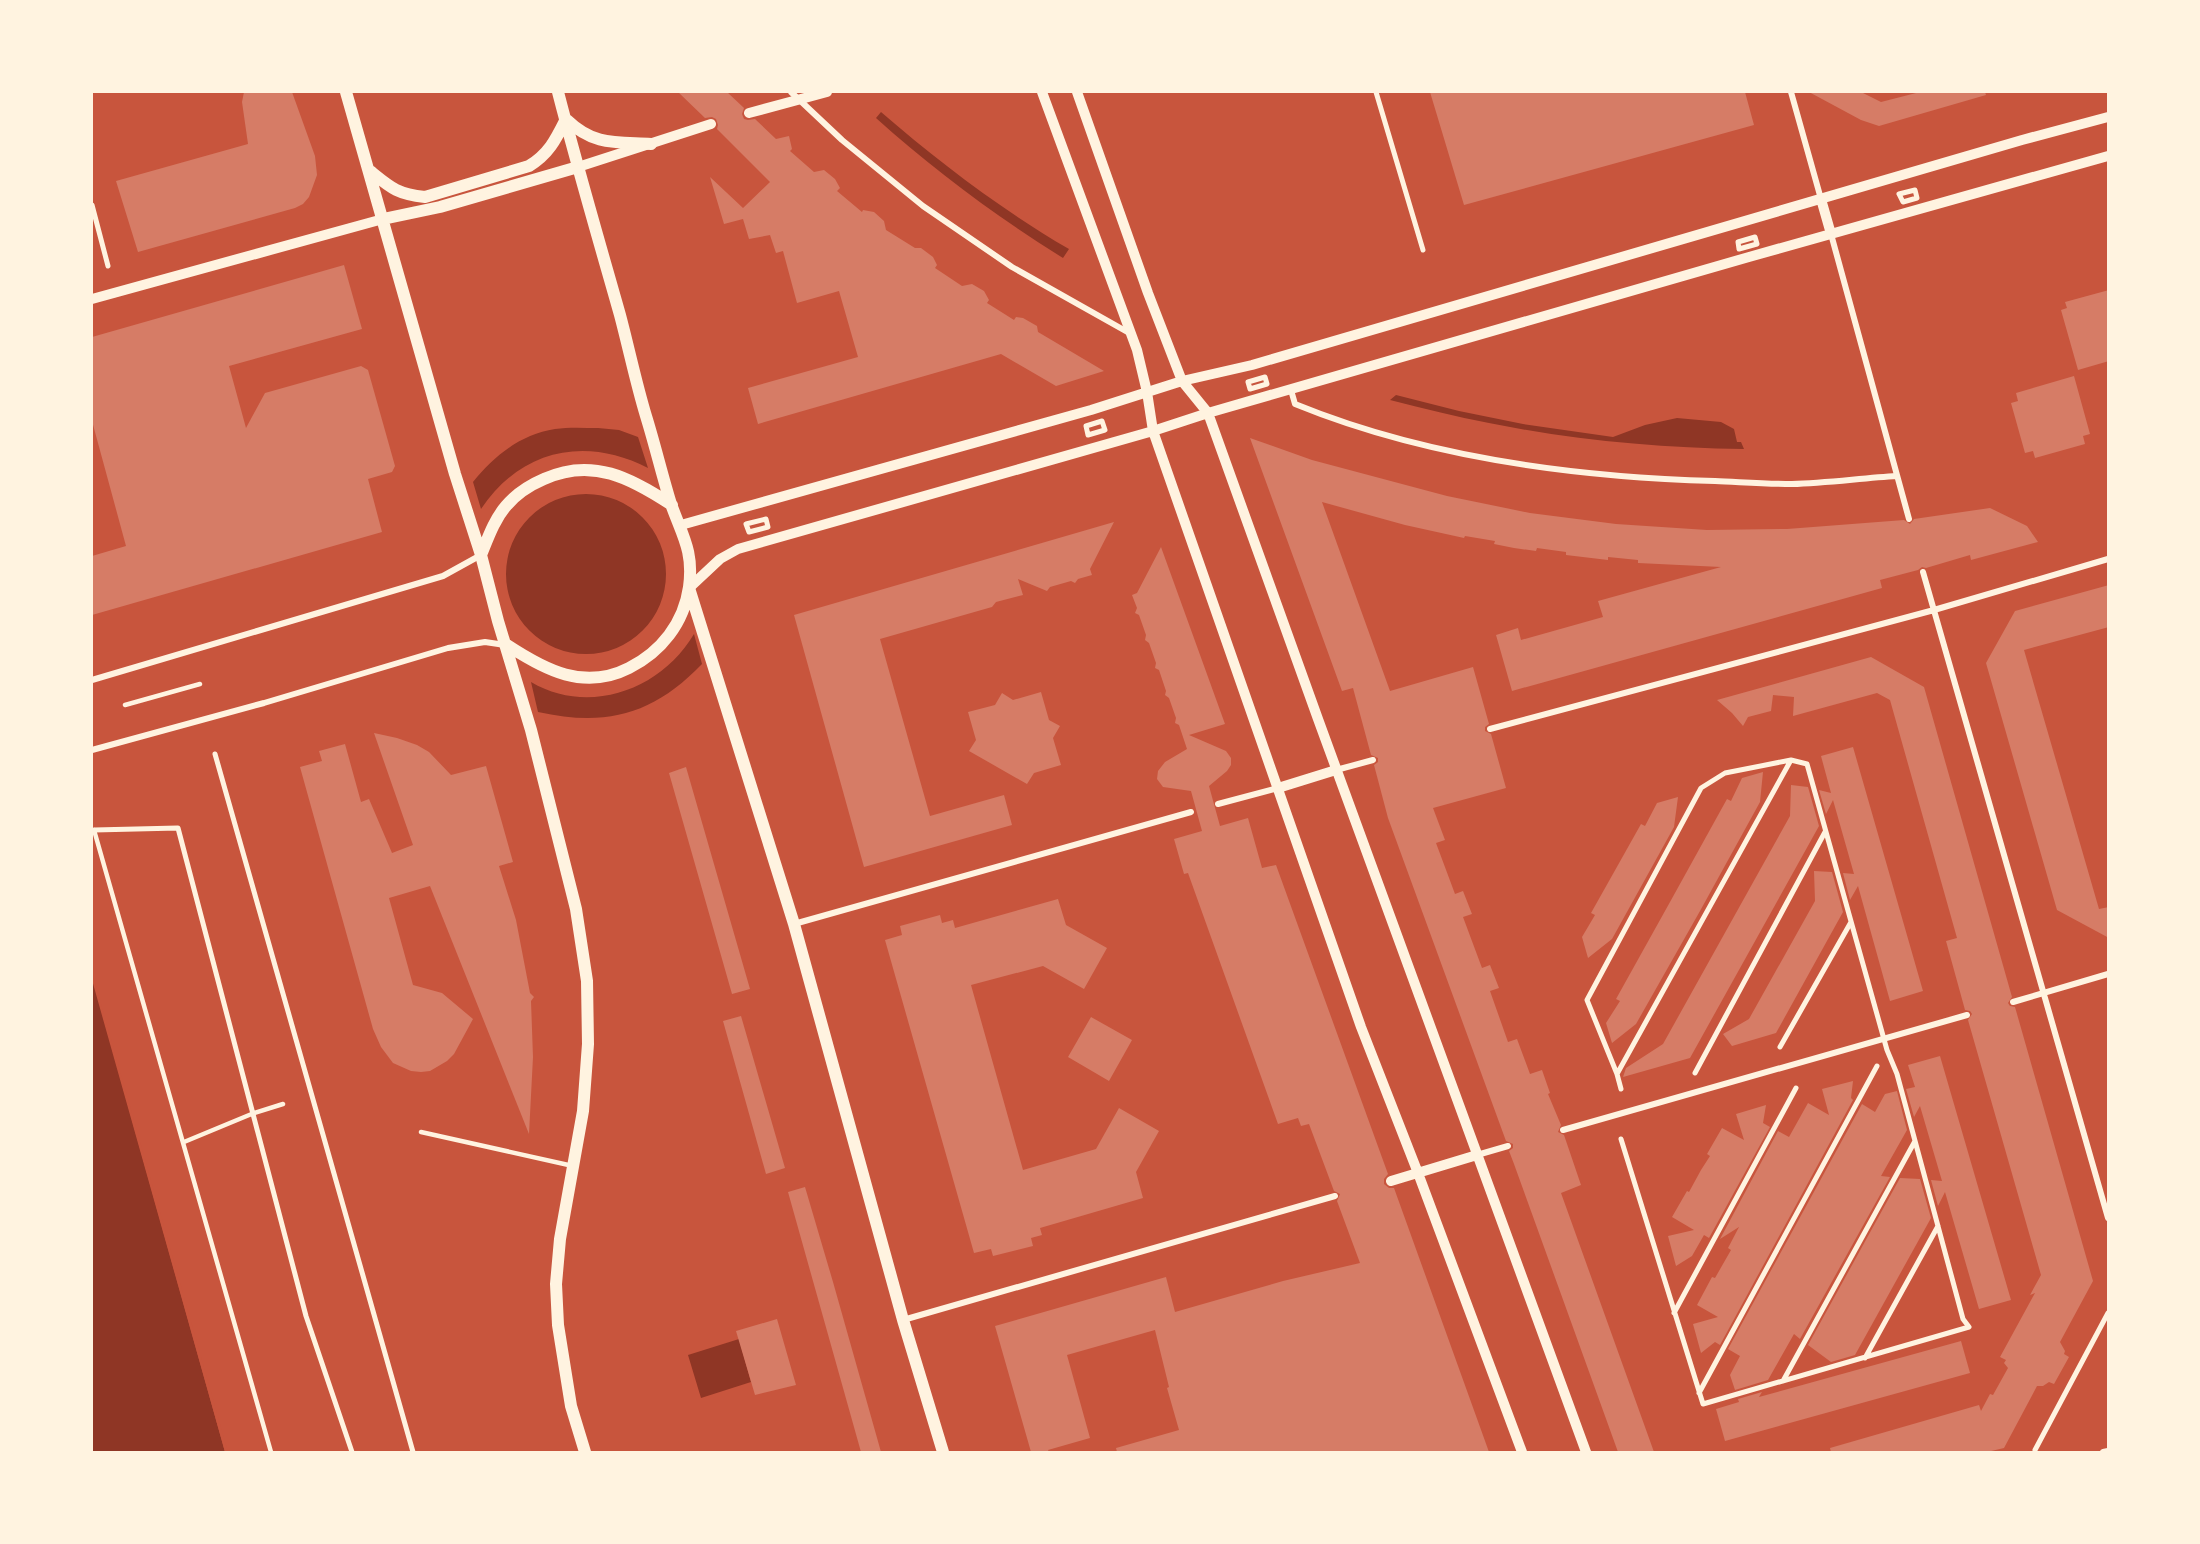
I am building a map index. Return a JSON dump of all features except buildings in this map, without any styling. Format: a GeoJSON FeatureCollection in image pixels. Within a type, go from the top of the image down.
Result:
{"type":"FeatureCollection","features":[{"type":"Feature","properties":{"kind":"main road"},"geometry":{"type":"LineString","coordinates":[[346,92],[531,730],[565,862],[585,962],[588,1044],[583,1111],[560,1239],[556,1284],[558,1324],[571,1406],[585,1452]]}},
{"type":"Feature","properties":{"kind":"main road"},"geometry":{"type":"LineString","coordinates":[[558,92],[672,505],[688,547],[689,588],[794,924],[903,1320],[943,1452]]}},
{"type":"Feature","properties":{"kind":"main road"},"geometry":{"type":"LineString","coordinates":[[370,171],[393,190],[425,197],[529,166],[543,158],[566,119]]}},
{"type":"Feature","properties":{"kind":"main road"},"geometry":{"type":"LineString","coordinates":[[566,119],[579,132],[597,140],[651,144]]}},
{"type":"Feature","properties":{"kind":"main road"},"geometry":{"type":"LineString","coordinates":[[383,219],[440,207],[578,167]]}},
{"type":"Feature","properties":{"kind":"main road"},"geometry":{"type":"LineString","coordinates":[[481,555],[494,524],[507,505],[532,484],[559,472],[582,469],[608,472],[640,484],[672,505]]}},
{"type":"Feature","properties":{"kind":"main road"},"geometry":{"type":"LineString","coordinates":[[507,645],[551,671],[575,676],[602,677],[627,669],[658,650],[682,613],[689,588]]}},
{"type":"Feature","properties":{"kind":"street"},"geometry":{"type":"LineString","coordinates":[[749,113],[794,96],[827,92]]}},
{"type":"Feature","properties":{"kind":"street"},"geometry":{"type":"LineString","coordinates":[[1042,92],[1131,334],[1148,392],[1153,431],[1361,1027],[1522,1452]]}},
{"type":"Feature","properties":{"kind":"street"},"geometry":{"type":"LineString","coordinates":[[1077,92],[1182,381],[1208,414],[1586,1452]]}},
{"type":"Feature","properties":{"kind":"street"},"geometry":{"type":"LineString","coordinates":[[1376,92],[1423,250]]}},
{"type":"Feature","properties":{"kind":"street"},"geometry":{"type":"LineString","coordinates":[[1791,92],[1909,519]]}},
{"type":"Feature","properties":{"kind":"street"},"geometry":{"type":"LineString","coordinates":[[794,96],[842,140],[923,206],[1012,267],[1131,334]]}},
{"type":"Feature","properties":{"kind":"street"},"geometry":{"type":"LineString","coordinates":[[681,525],[748,508],[1182,381],[1252,364],[2109,117]]}},
{"type":"Feature","properties":{"kind":"street"},"geometry":{"type":"LineString","coordinates":[[578,167],[711,124]]}},
{"type":"Feature","properties":{"kind":"street"},"geometry":{"type":"LineString","coordinates":[[689,588],[720,559],[738,549],[2109,156]]}},
{"type":"Feature","properties":{"kind":"street"},"geometry":{"type":"LineString","coordinates":[[92,204],[108,266]]}},
{"type":"Feature","properties":{"kind":"street"},"geometry":{"type":"LineString","coordinates":[[92,299],[383,219]]}},
{"type":"Feature","properties":{"kind":"street"},"geometry":{"type":"LineString","coordinates":[[1291,390],[1295,404],[1356,427],[1469,455],[1548,468],[1643,479],[1792,484],[1897,476]]}},
{"type":"Feature","properties":{"kind":"street"},"geometry":{"type":"LineString","coordinates":[[92,680],[443,576],[481,555]]}},
{"type":"Feature","properties":{"kind":"street"},"geometry":{"type":"LineString","coordinates":[[1490,729],[1934,610],[2109,559]]}},
{"type":"Feature","properties":{"kind":"street"},"geometry":{"type":"LineString","coordinates":[[1923,572],[2109,1218]]}},
{"type":"Feature","properties":{"kind":"street"},"geometry":{"type":"LineString","coordinates":[[92,750],[264,703],[448,648],[485,642],[507,645]]}},
{"type":"Feature","properties":{"kind":"street"},"geometry":{"type":"LineString","coordinates":[[215,754],[412,1452]]}},
{"type":"Feature","properties":{"kind":"street"},"geometry":{"type":"LineString","coordinates":[[1218,804],[1373,760]]}},
{"type":"Feature","properties":{"kind":"street"},"geometry":{"type":"LineString","coordinates":[[1617,1074],[1791,760]]}},
{"type":"Feature","properties":{"kind":"street"},"geometry":{"type":"LineString","coordinates":[[1621,1089],[1587,1000],[1701,788],[1725,772],[1791,760],[1807,764],[1884,1039],[1897,1074],[1963,1319],[1969,1327],[1703,1404],[1621,1139]]}},
{"type":"Feature","properties":{"kind":"street"},"geometry":{"type":"LineString","coordinates":[[794,924],[1191,812]]}},
{"type":"Feature","properties":{"kind":"street"},"geometry":{"type":"LineString","coordinates":[[93,830],[178,828],[306,1316],[352,1452]]}},
{"type":"Feature","properties":{"kind":"street"},"geometry":{"type":"LineString","coordinates":[[1695,1073],[1825,830]]}},
{"type":"Feature","properties":{"kind":"street"},"geometry":{"type":"LineString","coordinates":[[1780,1047],[1851,922]]}},
{"type":"Feature","properties":{"kind":"street"},"geometry":{"type":"LineString","coordinates":[[2013,1002],[2109,974]]}},
{"type":"Feature","properties":{"kind":"street"},"geometry":{"type":"LineString","coordinates":[[1563,1130],[1967,1015]]}},
{"type":"Feature","properties":{"kind":"street"},"geometry":{"type":"LineString","coordinates":[[1699,1393],[1877,1066]]}},
{"type":"Feature","properties":{"kind":"street"},"geometry":{"type":"LineString","coordinates":[[1674,1313],[1796,1088]]}},
{"type":"Feature","properties":{"kind":"street"},"geometry":{"type":"LineString","coordinates":[[1783,1381],[1915,1141]]}},
{"type":"Feature","properties":{"kind":"street"},"geometry":{"type":"LineString","coordinates":[[1391,1181],[1508,1146]]}},
{"type":"Feature","properties":{"kind":"street"},"geometry":{"type":"LineString","coordinates":[[903,1320],[1335,1196]]}},
{"type":"Feature","properties":{"kind":"street"},"geometry":{"type":"LineString","coordinates":[[1865,1358],[1938,1226]]}},
{"type":"Feature","properties":{"kind":"street"},"geometry":{"type":"LineString","coordinates":[[2035,1449],[2108,1313]]}},
{"type":"Feature","properties":{"kind":"street"},"geometry":{"type":"LineString","coordinates":[[2103,1452],[2109,1451]]}},
{"type":"Feature","properties":{"kind":"lane"},"geometry":{"type":"LineString","coordinates":[[125,705],[200,684]]}},
{"type":"Feature","properties":{"kind":"lane"},"geometry":{"type":"LineString","coordinates":[[93,830],[271,1452]]}},
{"type":"Feature","properties":{"kind":"lane"},"geometry":{"type":"LineString","coordinates":[[184,1142],[254,1113],[283,1104]]}},
{"type":"Feature","properties":{"kind":"lane"},"geometry":{"type":"LineString","coordinates":[[421,1132],[573,1166]]}},
{"type":"Feature","properties":{"kind":"shaded area"},"geometry":{"type":"Polygon","coordinates":[[[881,112],[972,185],[1069,249],[1063,258],[990,209],[920,156],[876,118],[881,112]]]}},
{"type":"Feature","properties":{"kind":"shaded area"},"geometry":{"type":"Polygon","coordinates":[[[1396,395],[1523,424],[1613,437],[1645,425],[1677,418],[1721,422],[1734,429],[1737,442],[1741,442],[1744,449],[1648,445],[1552,434],[1477,421],[1390,400],[1396,395]]]}},
{"type":"Feature","properties":{"kind":"shaded area"},"geometry":{"type":"Polygon","coordinates":[[[555,429],[619,430],[638,437],[648,468],[625,458],[601,452],[578,451],[556,454],[535,461],[515,473],[497,489],[481,509],[473,482],[490,463],[509,448],[531,436],[555,429]]]}},
{"type":"Feature","properties":{"kind":"shaded area"},"geometry":{"type":"Polygon","coordinates":[[[586,494],[602,495],[617,500],[643,517],[660,543],[665,558],[665,590],[660,605],[643,631],[617,648],[602,653],[586,654],[570,653],[555,648],[529,631],[512,605],[507,590],[506,574],[507,558],[512,543],[529,517],[555,500],[570,495],[586,494]]]}},
{"type":"Feature","properties":{"kind":"shaded area"},"geometry":{"type":"Polygon","coordinates":[[[694,634],[702,664],[684,681],[647,706],[607,717],[585,718],[538,712],[531,682],[553,692],[576,697],[599,697],[622,692],[643,683],[663,670],[680,654],[694,634]]]}},
{"type":"Feature","properties":{"kind":"shaded area"},"geometry":{"type":"Polygon","coordinates":[[[92,980],[225,1452],[92,1452],[92,980]]]}},
{"type":"Feature","properties":{"kind":"shaded area"},"geometry":{"type":"Polygon","coordinates":[[[739,1339],[751,1382],[701,1398],[688,1355],[739,1339]]]}},
{"type":"Feature","properties":{"kind":"pier"},"geometry":{"type":"Polygon","coordinates":[[[92,977],[94,979],[228,1452],[225,1452],[92,977]]]}}]}
